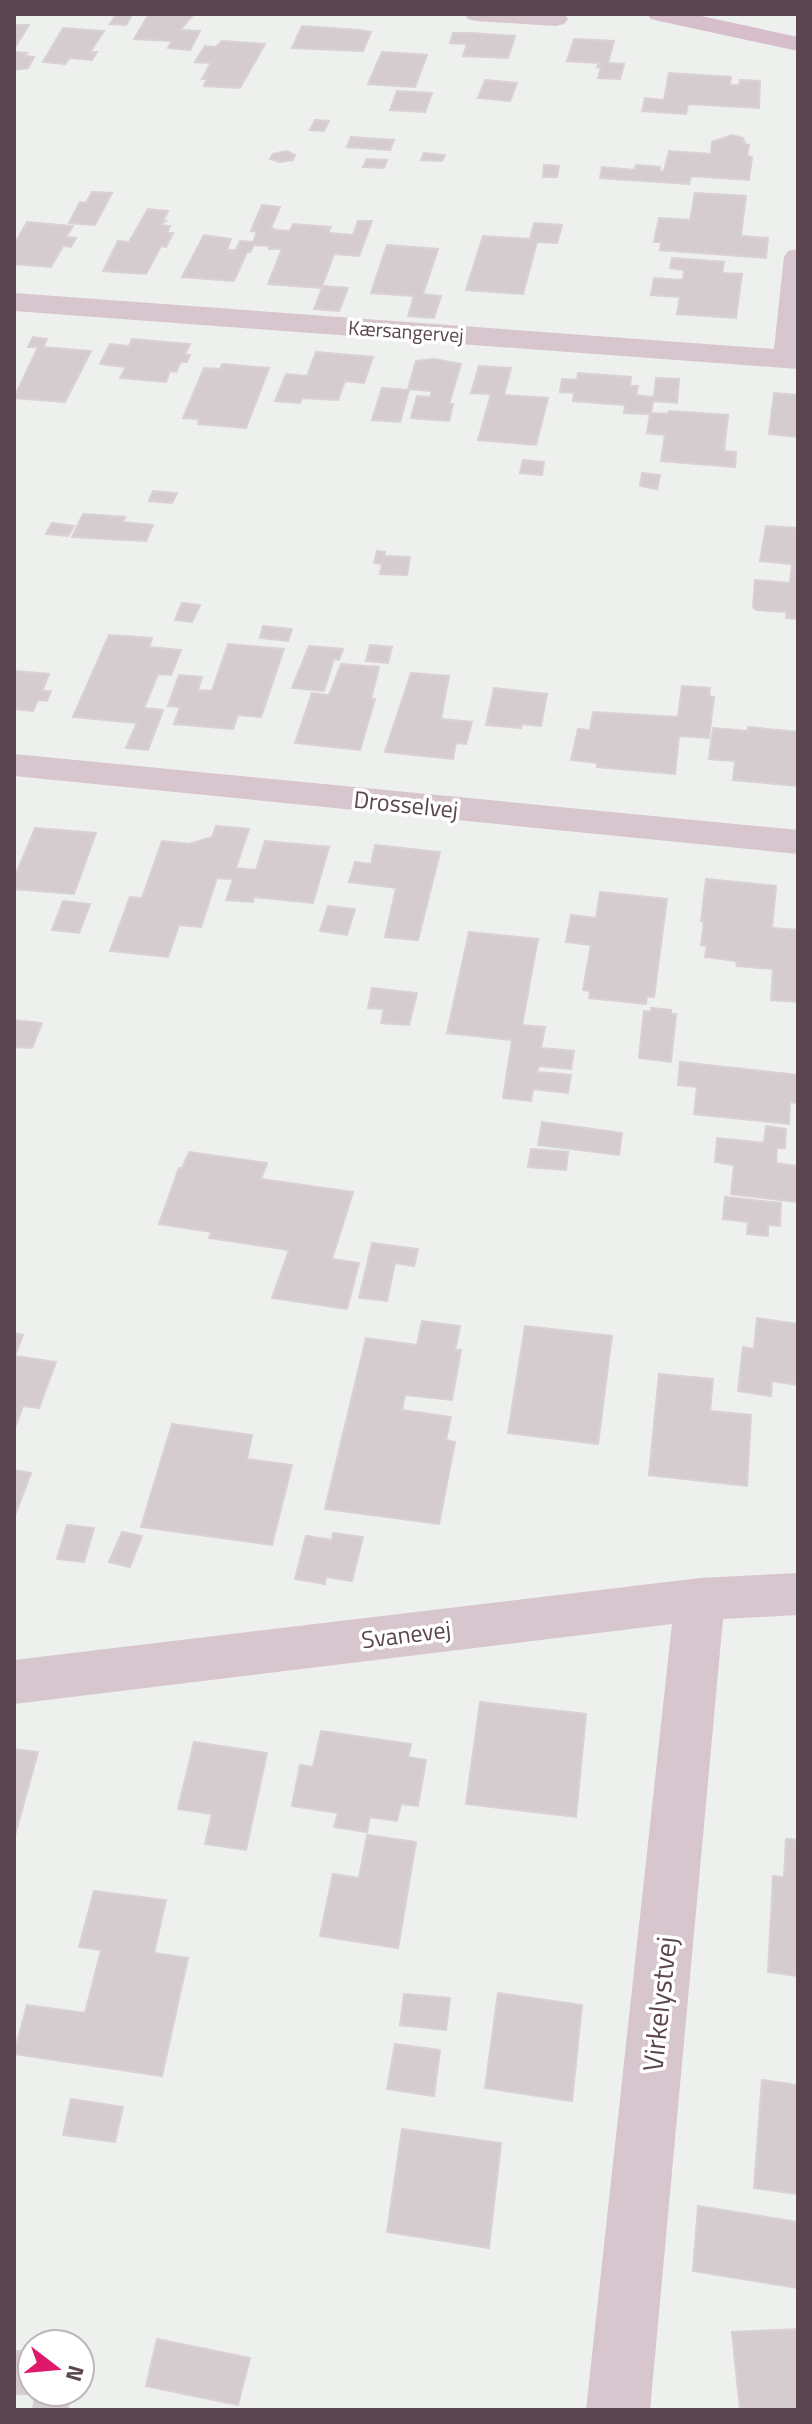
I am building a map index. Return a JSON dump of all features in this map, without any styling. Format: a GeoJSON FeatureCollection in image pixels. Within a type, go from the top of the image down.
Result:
{"type":"FeatureCollection","features":[{"type":"Feature","properties":{"kind":"street"},"geometry":{"type":"LineString","coordinates":[[476,14],[556,19]]}},
{"type":"Feature","properties":{"kind":"street"},"geometry":{"type":"LineString","coordinates":[[659,14],[798,44]]}},
{"type":"Feature","properties":{"kind":"street"},"geometry":{"type":"LineString","coordinates":[[793,360],[798,257]]}},
{"type":"Feature","properties":{"kind":"street","name":"Kærsangervej"},"geometry":{"type":"LineString","coordinates":[[14,302],[793,360]]}},
{"type":"Feature","properties":{"kind":"street","name":"Drosselvej"},"geometry":{"type":"LineString","coordinates":[[14,765],[798,842]]}},
{"type":"Feature","properties":{"kind":"street","name":"Svanevej"},"geometry":{"type":"LineString","coordinates":[[14,1682],[700,1599],[798,1594]]}},
{"type":"Feature","properties":{"kind":"street","name":"Virkelystvej"},"geometry":{"type":"LineString","coordinates":[[618,2410],[700,1599]]}},
{"type":"Feature","properties":{"kind":"building"},"geometry":{"type":"Polygon","coordinates":[[[116,14],[132,15],[126,25],[110,24],[116,14]]]}},
{"type":"Feature","properties":{"kind":"building"},"geometry":{"type":"Polygon","coordinates":[[[149,14],[194,14],[180,30],[200,31],[190,50],[168,48],[172,41],[134,39],[149,14]]]}},
{"type":"Feature","properties":{"kind":"building"},"geometry":{"type":"Polygon","coordinates":[[[14,25],[29,25],[14,49],[14,25]]]}},
{"type":"Feature","properties":{"kind":"building"},"geometry":{"type":"Polygon","coordinates":[[[302,26],[371,32],[363,51],[292,48],[302,26]]]}},
{"type":"Feature","properties":{"kind":"building"},"geometry":{"type":"Polygon","coordinates":[[[63,28],[104,31],[90,52],[97,52],[92,60],[70,58],[65,64],[43,62],[63,28]]]}},
{"type":"Feature","properties":{"kind":"building"},"geometry":{"type":"Polygon","coordinates":[[[453,33],[515,36],[508,58],[463,56],[467,44],[450,43],[453,33]]]}},
{"type":"Feature","properties":{"kind":"building"},"geometry":{"type":"Polygon","coordinates":[[[574,39],[614,41],[608,63],[624,64],[620,79],[598,78],[599,63],[567,61],[574,39]]]}},
{"type":"Feature","properties":{"kind":"building"},"geometry":{"type":"Polygon","coordinates":[[[222,41],[265,44],[240,88],[204,86],[207,79],[202,79],[211,63],[195,62],[205,46],[216,47],[222,41]]]}},
{"type":"Feature","properties":{"kind":"building"},"geometry":{"type":"Polygon","coordinates":[[[14,52],[34,57],[28,68],[14,70],[14,52]]]}},
{"type":"Feature","properties":{"kind":"building"},"geometry":{"type":"Polygon","coordinates":[[[382,52],[427,55],[415,87],[368,84],[382,52]]]}},
{"type":"Feature","properties":{"kind":"building"},"geometry":{"type":"Polygon","coordinates":[[[669,73],[731,77],[730,85],[739,85],[740,80],[760,81],[759,108],[688,104],[686,114],[642,111],[645,98],[664,100],[669,73]]]}},
{"type":"Feature","properties":{"kind":"building"},"geometry":{"type":"Polygon","coordinates":[[[485,80],[517,83],[510,101],[478,98],[485,80]]]}},
{"type":"Feature","properties":{"kind":"building"},"geometry":{"type":"Polygon","coordinates":[[[397,91],[432,93],[425,112],[390,110],[397,91]]]}},
{"type":"Feature","properties":{"kind":"building"},"geometry":{"type":"Polygon","coordinates":[[[315,120],[329,121],[324,131],[310,130],[315,120]]]}},
{"type":"Feature","properties":{"kind":"building"},"geometry":{"type":"Polygon","coordinates":[[[732,135],[743,138],[749,145],[747,156],[752,157],[749,180],[691,176],[689,184],[600,178],[602,167],[635,170],[636,165],[660,167],[659,171],[664,171],[669,151],[711,154],[712,142],[732,135]]]}},
{"type":"Feature","properties":{"kind":"building"},"geometry":{"type":"Polygon","coordinates":[[[351,137],[394,140],[390,150],[347,147],[351,137]]]}},
{"type":"Feature","properties":{"kind":"building"},"geometry":{"type":"Polygon","coordinates":[[[286,151],[295,155],[293,160],[280,162],[270,159],[273,154],[286,151]]]}},
{"type":"Feature","properties":{"kind":"building"},"geometry":{"type":"Polygon","coordinates":[[[424,153],[445,155],[442,161],[421,160],[424,153]]]}},
{"type":"Feature","properties":{"kind":"building"},"geometry":{"type":"Polygon","coordinates":[[[367,159],[387,160],[384,168],[363,167],[367,159]]]}},
{"type":"Feature","properties":{"kind":"building"},"geometry":{"type":"Polygon","coordinates":[[[544,165],[559,166],[557,177],[543,177],[544,165]]]}},
{"type":"Feature","properties":{"kind":"building"},"geometry":{"type":"Polygon","coordinates":[[[92,192],[112,193],[95,225],[69,223],[80,202],[86,203],[92,192]]]}},
{"type":"Feature","properties":{"kind":"building"},"geometry":{"type":"Polygon","coordinates":[[[695,193],[746,196],[741,236],[768,238],[766,258],[660,250],[661,242],[654,242],[659,218],[690,220],[695,193]]]}},
{"type":"Feature","properties":{"kind":"building"},"geometry":{"type":"Polygon","coordinates":[[[262,205],[280,207],[271,228],[277,230],[290,231],[293,224],[331,227],[328,233],[353,235],[358,221],[372,221],[359,256],[334,254],[322,286],[348,288],[339,311],[314,309],[322,288],[268,284],[282,249],[269,249],[270,246],[254,245],[247,252],[234,281],[182,277],[204,235],[231,239],[227,250],[236,250],[240,241],[253,242],[257,232],[251,231],[262,205]]]}},
{"type":"Feature","properties":{"kind":"building"},"geometry":{"type":"Polygon","coordinates":[[[148,209],[168,211],[163,221],[166,221],[160,225],[170,226],[167,233],[173,233],[166,247],[161,246],[146,274],[103,271],[118,241],[129,242],[148,209]]]}},
{"type":"Feature","properties":{"kind":"building"},"geometry":{"type":"Polygon","coordinates":[[[27,222],[73,226],[66,237],[76,238],[71,247],[63,246],[51,267],[14,264],[14,245],[27,222]]]}},
{"type":"Feature","properties":{"kind":"building"},"geometry":{"type":"Polygon","coordinates":[[[534,223],[562,225],[557,243],[537,242],[523,294],[466,290],[483,236],[530,239],[534,223]]]}},
{"type":"Feature","properties":{"kind":"building"},"geometry":{"type":"Polygon","coordinates":[[[387,245],[438,249],[423,294],[441,296],[434,318],[408,316],[414,296],[371,293],[387,245]]]}},
{"type":"Feature","properties":{"kind":"building"},"geometry":{"type":"Polygon","coordinates":[[[672,258],[724,262],[722,273],[742,274],[736,318],[677,314],[680,297],[651,295],[654,278],[683,280],[684,270],[670,268],[672,258]]]}},
{"type":"Feature","properties":{"kind":"building"},"geometry":{"type":"Polygon","coordinates":[[[33,337],[47,339],[43,347],[91,351],[65,402],[14,398],[38,347],[28,347],[33,337]]]}},
{"type":"Feature","properties":{"kind":"building"},"geometry":{"type":"Polygon","coordinates":[[[132,339],[190,344],[185,354],[190,355],[187,362],[181,362],[176,372],[170,371],[166,382],[120,378],[126,367],[100,364],[110,344],[129,346],[132,339]]]}},
{"type":"Feature","properties":{"kind":"building"},"geometry":{"type":"Polygon","coordinates":[[[316,352],[373,357],[364,383],[345,381],[338,400],[302,398],[300,403],[275,401],[286,374],[307,376],[316,352]]]}},
{"type":"Feature","properties":{"kind":"building"},"geometry":{"type":"Polygon","coordinates":[[[434,359],[461,364],[449,404],[453,404],[449,421],[411,418],[417,396],[430,397],[432,391],[408,389],[416,361],[434,359]]]}},
{"type":"Feature","properties":{"kind":"building"},"geometry":{"type":"Polygon","coordinates":[[[222,364],[269,368],[246,428],[198,424],[199,419],[183,418],[204,368],[220,369],[222,364]]]}},
{"type":"Feature","properties":{"kind":"building"},"geometry":{"type":"Polygon","coordinates":[[[479,366],[511,368],[504,395],[548,398],[536,445],[478,440],[491,394],[471,393],[479,366]]]}},
{"type":"Feature","properties":{"kind":"building"},"geometry":{"type":"Polygon","coordinates":[[[578,373],[631,377],[630,386],[638,386],[636,395],[654,397],[656,378],[679,379],[677,403],[653,401],[651,413],[668,414],[669,411],[728,415],[724,451],[736,452],[735,467],[661,461],[665,435],[647,433],[650,414],[624,413],[625,405],[573,401],[574,393],[560,392],[562,379],[577,380],[578,373]]]}},
{"type":"Feature","properties":{"kind":"building"},"geometry":{"type":"Polygon","coordinates":[[[382,388],[409,390],[400,422],[372,420],[382,388]]]}},
{"type":"Feature","properties":{"kind":"building"},"geometry":{"type":"Polygon","coordinates":[[[774,393],[798,395],[798,437],[769,434],[774,393]]]}},
{"type":"Feature","properties":{"kind":"building"},"geometry":{"type":"Polygon","coordinates":[[[523,460],[544,462],[542,475],[520,473],[523,460]]]}},
{"type":"Feature","properties":{"kind":"building"},"geometry":{"type":"Polygon","coordinates":[[[642,473],[660,475],[657,489],[640,486],[642,473]]]}},
{"type":"Feature","properties":{"kind":"building"},"geometry":{"type":"Polygon","coordinates":[[[153,491],[177,493],[172,503],[149,501],[153,491]]]}},
{"type":"Feature","properties":{"kind":"building"},"geometry":{"type":"Polygon","coordinates":[[[83,514],[125,517],[123,522],[153,525],[146,541],[72,537],[83,514]]]}},
{"type":"Feature","properties":{"kind":"building"},"geometry":{"type":"Polygon","coordinates":[[[52,523],[74,526],[68,536],[46,534],[52,523]]]}},
{"type":"Feature","properties":{"kind":"building"},"geometry":{"type":"Polygon","coordinates":[[[766,526],[798,528],[798,619],[786,618],[787,612],[756,610],[753,607],[755,580],[790,583],[792,564],[760,561],[766,526]]]}},
{"type":"Feature","properties":{"kind":"building"},"geometry":{"type":"Polygon","coordinates":[[[377,551],[385,552],[384,556],[410,557],[407,575],[380,574],[382,564],[374,563],[377,551]]]}},
{"type":"Feature","properties":{"kind":"building"},"geometry":{"type":"Polygon","coordinates":[[[182,603],[200,605],[192,622],[175,620],[182,603]]]}},
{"type":"Feature","properties":{"kind":"building"},"geometry":{"type":"Polygon","coordinates":[[[263,626],[292,629],[288,641],[260,638],[263,626]]]}},
{"type":"Feature","properties":{"kind":"building"},"geometry":{"type":"Polygon","coordinates":[[[109,635],[152,638],[149,647],[181,650],[171,675],[158,674],[144,708],[163,710],[148,750],[126,748],[137,723],[73,717],[109,635]]]}},
{"type":"Feature","properties":{"kind":"building"},"geometry":{"type":"Polygon","coordinates":[[[228,644],[284,649],[261,717],[238,715],[233,729],[174,724],[180,707],[168,706],[179,675],[202,677],[198,690],[212,691],[228,644]]]}},
{"type":"Feature","properties":{"kind":"building"},"geometry":{"type":"Polygon","coordinates":[[[370,645],[392,647],[388,663],[366,661],[370,645]]]}},
{"type":"Feature","properties":{"kind":"building"},"geometry":{"type":"Polygon","coordinates":[[[309,646],[343,649],[339,660],[334,659],[324,691],[292,688],[309,646]]]}},
{"type":"Feature","properties":{"kind":"building"},"geometry":{"type":"Polygon","coordinates":[[[341,664],[379,667],[371,699],[375,699],[360,750],[295,743],[312,693],[328,695],[341,664]]]}},
{"type":"Feature","properties":{"kind":"building"},"geometry":{"type":"Polygon","coordinates":[[[14,671],[49,674],[42,691],[51,691],[47,701],[38,700],[33,711],[14,709],[14,671]]]}},
{"type":"Feature","properties":{"kind":"building"},"geometry":{"type":"Polygon","coordinates":[[[411,673],[449,676],[441,719],[472,722],[466,744],[456,743],[453,759],[385,752],[411,673]]]}},
{"type":"Feature","properties":{"kind":"building"},"geometry":{"type":"Polygon","coordinates":[[[682,686],[710,688],[709,696],[714,697],[709,738],[679,736],[675,774],[597,767],[597,763],[571,760],[578,729],[590,730],[593,712],[678,717],[682,686]]]}},
{"type":"Feature","properties":{"kind":"building"},"geometry":{"type":"Polygon","coordinates":[[[494,688],[547,694],[541,726],[486,725],[494,688]]]}},
{"type":"Feature","properties":{"kind":"building"},"geometry":{"type":"Polygon","coordinates":[[[748,727],[798,732],[798,786],[733,780],[735,761],[709,759],[713,728],[748,731],[748,727]]]}},
{"type":"Feature","properties":{"kind":"building"},"geometry":{"type":"Polygon","coordinates":[[[216,826],[249,829],[236,868],[256,870],[265,841],[329,847],[313,903],[254,897],[253,902],[226,900],[233,879],[217,878],[201,927],[179,925],[168,957],[110,951],[130,897],[142,898],[162,841],[189,844],[212,837],[216,826]]]}},
{"type":"Feature","properties":{"kind":"building"},"geometry":{"type":"Polygon","coordinates":[[[35,828],[96,833],[74,894],[14,889],[14,879],[35,828]]]}},
{"type":"Feature","properties":{"kind":"building"},"geometry":{"type":"Polygon","coordinates":[[[375,845],[440,852],[418,940],[385,937],[396,888],[349,882],[355,862],[371,864],[375,845]]]}},
{"type":"Feature","properties":{"kind":"building"},"geometry":{"type":"Polygon","coordinates":[[[706,879],[776,886],[772,928],[798,930],[798,1002],[771,1000],[773,969],[737,966],[736,961],[705,957],[707,946],[701,945],[704,921],[701,921],[706,879]]]}},
{"type":"Feature","properties":{"kind":"building"},"geometry":{"type":"Polygon","coordinates":[[[600,892],[667,899],[654,997],[647,996],[646,1004],[589,998],[590,991],[583,990],[591,945],[566,942],[571,915],[596,918],[600,892]]]}},
{"type":"Feature","properties":{"kind":"building"},"geometry":{"type":"Polygon","coordinates":[[[63,901],[90,904],[79,933],[52,930],[63,901]]]}},
{"type":"Feature","properties":{"kind":"building"},"geometry":{"type":"Polygon","coordinates":[[[328,906],[355,909],[347,935],[320,931],[328,906]]]}},
{"type":"Feature","properties":{"kind":"building"},"geometry":{"type":"Polygon","coordinates":[[[469,932],[538,939],[522,1025],[545,1027],[541,1048],[574,1051],[571,1069],[539,1066],[537,1072],[571,1075],[568,1093],[533,1089],[531,1101],[503,1098],[512,1040],[447,1033],[469,932]]]}},
{"type":"Feature","properties":{"kind":"building"},"geometry":{"type":"Polygon","coordinates":[[[372,988],[417,993],[409,1025],[381,1023],[384,1009],[368,1008],[372,988]]]}},
{"type":"Feature","properties":{"kind":"building"},"geometry":{"type":"Polygon","coordinates":[[[651,1008],[671,1010],[671,1014],[676,1014],[671,1062],[639,1058],[644,1011],[651,1012],[651,1008]]]}},
{"type":"Feature","properties":{"kind":"building"},"geometry":{"type":"Polygon","coordinates":[[[14,1020],[42,1023],[32,1048],[14,1047],[14,1020]]]}},
{"type":"Feature","properties":{"kind":"building"},"geometry":{"type":"Polygon","coordinates":[[[680,1062],[798,1075],[798,1103],[790,1102],[789,1124],[694,1114],[697,1087],[678,1085],[680,1062]]]}},
{"type":"Feature","properties":{"kind":"building"},"geometry":{"type":"Polygon","coordinates":[[[542,1122],[622,1133],[619,1155],[538,1145],[542,1122]]]}},
{"type":"Feature","properties":{"kind":"building"},"geometry":{"type":"Polygon","coordinates":[[[766,1126],[786,1129],[785,1148],[777,1148],[776,1163],[798,1166],[798,1202],[731,1194],[734,1165],[715,1162],[717,1138],[764,1143],[766,1126]]]}},
{"type":"Feature","properties":{"kind":"building"},"geometry":{"type":"Polygon","coordinates":[[[531,1149],[568,1152],[566,1170],[528,1167],[531,1149]]]}},
{"type":"Feature","properties":{"kind":"building"},"geometry":{"type":"Polygon","coordinates":[[[189,1152],[267,1163],[261,1179],[353,1192],[332,1259],[359,1263],[347,1309],[272,1298],[289,1250],[209,1238],[211,1232],[159,1224],[179,1168],[182,1168],[189,1152]]]}},
{"type":"Feature","properties":{"kind":"building"},"geometry":{"type":"Polygon","coordinates":[[[725,1197],[781,1203],[780,1226],[768,1225],[768,1236],[747,1234],[748,1222],[723,1219],[725,1197]]]}},
{"type":"Feature","properties":{"kind":"building"},"geometry":{"type":"Polygon","coordinates":[[[372,1243],[418,1249],[414,1266],[395,1263],[387,1301],[359,1298],[372,1243]]]}},
{"type":"Feature","properties":{"kind":"building"},"geometry":{"type":"Polygon","coordinates":[[[757,1318],[798,1324],[798,1385],[772,1381],[771,1396],[738,1391],[743,1347],[754,1349],[757,1318]]]}},
{"type":"Feature","properties":{"kind":"building"},"geometry":{"type":"Polygon","coordinates":[[[422,1321],[460,1326],[455,1350],[461,1350],[452,1400],[405,1395],[402,1410],[451,1417],[446,1440],[455,1442],[439,1524],[325,1509],[366,1338],[417,1345],[422,1321]]]}},
{"type":"Feature","properties":{"kind":"building"},"geometry":{"type":"Polygon","coordinates":[[[525,1326],[612,1336],[598,1444],[508,1433],[525,1326]]]}},
{"type":"Feature","properties":{"kind":"building"},"geometry":{"type":"Polygon","coordinates":[[[14,1333],[23,1335],[15,1356],[56,1362],[39,1408],[23,1406],[14,1431],[14,1333]]]}},
{"type":"Feature","properties":{"kind":"building"},"geometry":{"type":"Polygon","coordinates":[[[659,1374],[713,1379],[710,1411],[751,1415],[747,1486],[649,1475],[659,1374]]]}},
{"type":"Feature","properties":{"kind":"building"},"geometry":{"type":"Polygon","coordinates":[[[172,1424],[252,1435],[247,1459],[292,1465],[272,1545],[141,1527],[172,1424]]]}},
{"type":"Feature","properties":{"kind":"building"},"geometry":{"type":"Polygon","coordinates":[[[14,1470],[31,1473],[14,1518],[14,1470]]]}},
{"type":"Feature","properties":{"kind":"building"},"geometry":{"type":"Polygon","coordinates":[[[67,1525],[94,1528],[84,1562],[57,1559],[67,1525]]]}},
{"type":"Feature","properties":{"kind":"building"},"geometry":{"type":"Polygon","coordinates":[[[122,1532],[142,1536],[130,1567],[109,1562],[122,1532]]]}},
{"type":"Feature","properties":{"kind":"building"},"geometry":{"type":"Polygon","coordinates":[[[333,1533],[363,1537],[352,1581],[326,1577],[325,1584],[295,1579],[306,1536],[332,1540],[333,1533]]]}},
{"type":"Feature","properties":{"kind":"building"},"geometry":{"type":"Polygon","coordinates":[[[480,1702],[586,1714],[576,1817],[466,1804],[480,1702]]]}},
{"type":"Feature","properties":{"kind":"building"},"geometry":{"type":"Polygon","coordinates":[[[321,1731],[411,1744],[408,1757],[426,1760],[418,1806],[401,1804],[397,1821],[370,1817],[367,1832],[334,1827],[338,1813],[292,1806],[300,1765],[313,1767],[321,1731]]]}},
{"type":"Feature","properties":{"kind":"building"},"geometry":{"type":"Polygon","coordinates":[[[194,1742],[267,1753],[246,1850],[205,1844],[212,1814],[178,1809],[194,1742]]]}},
{"type":"Feature","properties":{"kind":"building"},"geometry":{"type":"Polygon","coordinates":[[[14,1749],[38,1752],[14,1839],[14,1749]]]}},
{"type":"Feature","properties":{"kind":"building"},"geometry":{"type":"Polygon","coordinates":[[[367,1835],[416,1842],[398,1948],[320,1936],[333,1874],[359,1878],[367,1835]]]}},
{"type":"Feature","properties":{"kind":"building"},"geometry":{"type":"Polygon","coordinates":[[[786,1839],[798,1840],[798,1976],[768,1972],[773,1876],[784,1877],[786,1839]]]}},
{"type":"Feature","properties":{"kind":"building"},"geometry":{"type":"Polygon","coordinates":[[[94,1891],[166,1900],[154,1953],[188,1958],[162,2076],[14,2054],[27,2005],[85,2013],[101,1950],[79,1947],[94,1891]]]}},
{"type":"Feature","properties":{"kind":"building"},"geometry":{"type":"Polygon","coordinates":[[[498,1993],[582,2005],[572,2101],[485,2088],[498,1993]]]}},
{"type":"Feature","properties":{"kind":"building"},"geometry":{"type":"Polygon","coordinates":[[[404,1994],[450,1998],[446,2030],[400,2025],[404,1994]]]}},
{"type":"Feature","properties":{"kind":"building"},"geometry":{"type":"Polygon","coordinates":[[[395,2044],[440,2050],[434,2096],[387,2089],[395,2044]]]}},
{"type":"Feature","properties":{"kind":"building"},"geometry":{"type":"Polygon","coordinates":[[[762,2080],[798,2085],[798,2194],[754,2188],[762,2080]]]}},
{"type":"Feature","properties":{"kind":"building"},"geometry":{"type":"Polygon","coordinates":[[[71,2099],[123,2107],[115,2142],[63,2135],[71,2099]]]}},
{"type":"Feature","properties":{"kind":"building"},"geometry":{"type":"Polygon","coordinates":[[[402,2129],[501,2143],[489,2248],[387,2232],[402,2129]]]}},
{"type":"Feature","properties":{"kind":"building"},"geometry":{"type":"Polygon","coordinates":[[[698,2206],[798,2222],[798,2288],[693,2271],[698,2206]]]}},
{"type":"Feature","properties":{"kind":"building"},"geometry":{"type":"Polygon","coordinates":[[[798,2329],[798,2410],[740,2410],[732,2332],[798,2329]]]}},
{"type":"Feature","properties":{"kind":"building"},"geometry":{"type":"Polygon","coordinates":[[[157,2339],[250,2358],[238,2405],[146,2386],[157,2339]]]}},
{"type":"Feature","properties":{"kind":"building"},"geometry":{"type":"Polygon","coordinates":[[[14,2351],[16,2351],[16,2394],[14,2351]]]}},
{"type":"Feature","properties":{"kind":"building"},"geometry":{"type":"Polygon","coordinates":[[[33,2408],[68,2408],[68,2410],[33,2408]]]}}]}
